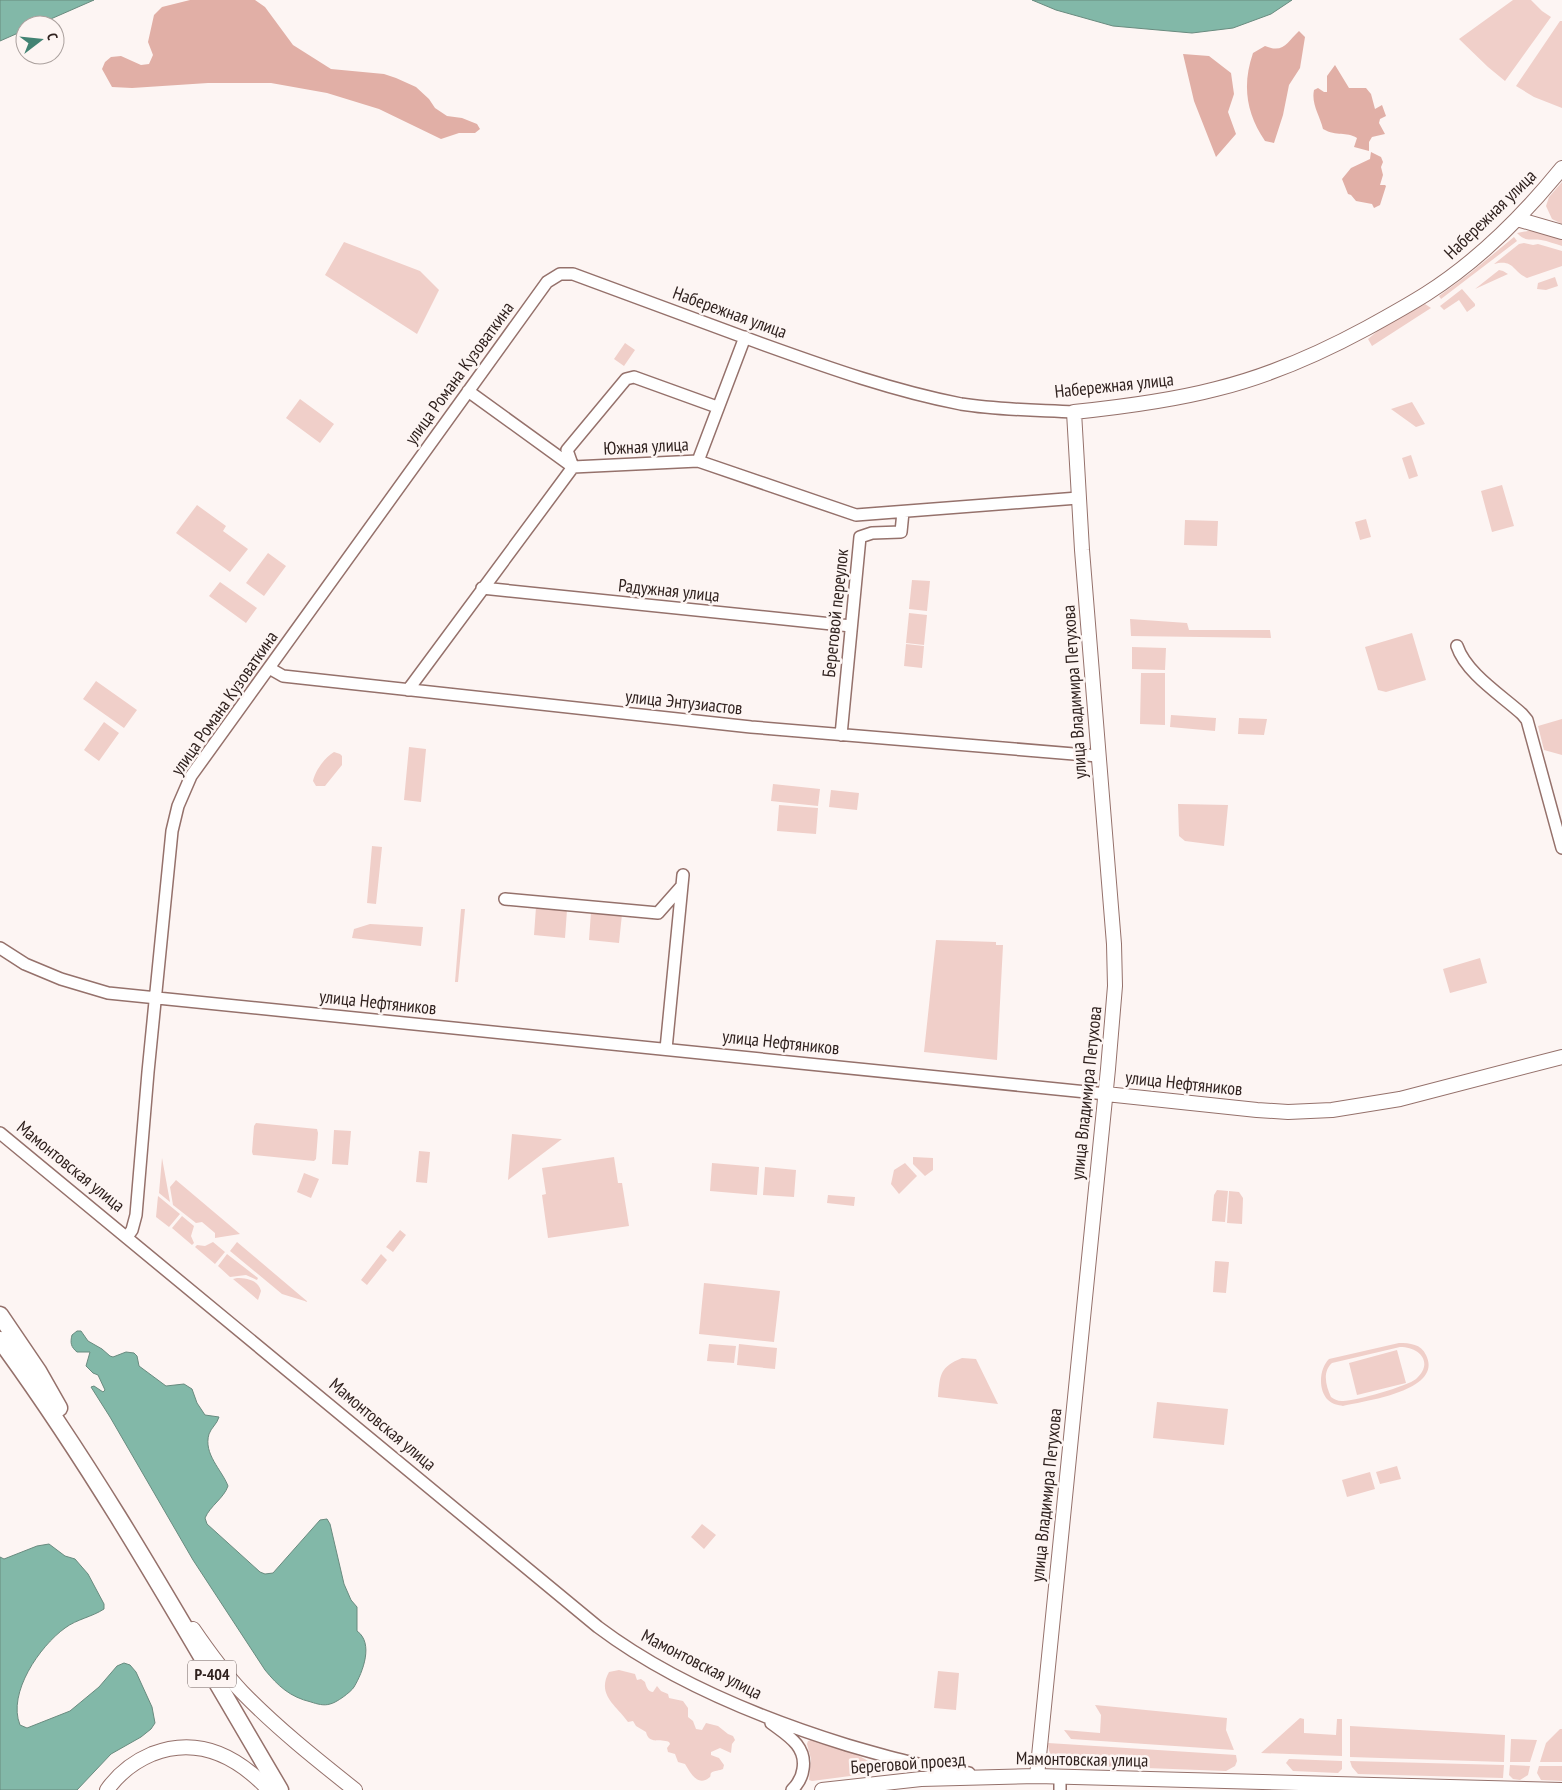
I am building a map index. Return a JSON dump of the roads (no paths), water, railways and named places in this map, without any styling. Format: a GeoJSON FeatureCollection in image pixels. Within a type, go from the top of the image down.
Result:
{"type":"FeatureCollection","features":[{"type":"Feature","properties":{"kind":"highway","name":"Р-404"},"geometry":{"type":"LineString","coordinates":[[0,1316],[38,1371],[125,1528]]}},
{"type":"Feature","properties":{"kind":"highway","name":"Р-404"},"geometry":{"type":"LineString","coordinates":[[0,1340],[45,1404],[125,1528],[280,1790]]}},
{"type":"Feature","properties":{"kind":"main road","name":"Набережная улица"},"geometry":{"type":"LineString","coordinates":[[1074,412],[1197,394],[1287,366],[1354,335],[1427,294],[1477,257],[1517,219],[1562,168]]}},
{"type":"Feature","properties":{"kind":"main road"},"geometry":{"type":"LineString","coordinates":[[1517,219],[1562,232]]}},
{"type":"Feature","properties":{"kind":"main road","name":"улица Владимира Петухова"},"geometry":{"type":"LineString","coordinates":[[1037,1776],[1106,1094],[1114,1004],[1115,969],[1078,498],[1074,412]]}},
{"type":"Feature","properties":{"kind":"main road","name":"улица Нефтяников"},"geometry":{"type":"LineString","coordinates":[[1106,1094],[1256,1110],[1288,1112],[1332,1110],[1409,1097],[1562,1057]]}},
{"type":"Feature","properties":{"kind":"main road"},"geometry":{"type":"LineString","coordinates":[[143,1558],[211,1654],[241,1691],[276,1726],[355,1790]]}},
{"type":"Feature","properties":{"kind":"main road"},"geometry":{"type":"LineString","coordinates":[[107,1790],[127,1768],[139,1759],[158,1752],[188,1747],[207,1749],[225,1756],[242,1765],[270,1790]]}},
{"type":"Feature","properties":{"kind":"main road","name":"Мамонтовская улица"},"geometry":{"type":"LineString","coordinates":[[996,1776],[1037,1776],[1060,1783],[1562,1790]]}},
{"type":"Feature","properties":{"kind":"main road","name":"Береговой проезд"},"geometry":{"type":"LineString","coordinates":[[822,1790],[870,1787],[921,1779],[996,1776]]}},
{"type":"Feature","properties":{"kind":"street","name":"Набережная улица"},"geometry":{"type":"LineString","coordinates":[[560,274],[573,274],[846,374],[937,399],[1012,410],[1074,412]]}},
{"type":"Feature","properties":{"kind":"street","name":"улица Романа Кузоваткина"},"geometry":{"type":"LineString","coordinates":[[127,1237],[132,1230],[136,1215],[172,831],[178,806],[191,776],[547,282],[560,274]]}},
{"type":"Feature","properties":{"kind":"street"},"geometry":{"type":"LineString","coordinates":[[698,461],[744,337]]}},
{"type":"Feature","properties":{"kind":"street"},"geometry":{"type":"LineString","coordinates":[[573,467],[567,450],[626,379],[634,378],[718,407]]}},
{"type":"Feature","properties":{"kind":"street"},"geometry":{"type":"LineString","coordinates":[[468,391],[573,467]]}},
{"type":"Feature","properties":{"kind":"street","name":"Южная улица"},"geometry":{"type":"LineString","coordinates":[[573,467],[698,461],[856,515],[1078,498]]}},
{"type":"Feature","properties":{"kind":"street"},"geometry":{"type":"LineString","coordinates":[[408,690],[573,467]]}},
{"type":"Feature","properties":{"kind":"street","name":"Береговой переулок"},"geometry":{"type":"LineString","coordinates":[[841,734],[860,537],[872,533],[901,532],[903,512]]}},
{"type":"Feature","properties":{"kind":"street","name":"Радужная улица"},"geometry":{"type":"LineString","coordinates":[[482,588],[852,626]]}},
{"type":"Feature","properties":{"kind":"street"},"geometry":{"type":"LineString","coordinates":[[1456,646],[1468,666],[1527,720],[1562,848]]}},
{"type":"Feature","properties":{"kind":"street","name":"улица Энтузиастов"},"geometry":{"type":"LineString","coordinates":[[269,668],[283,676],[742,726],[1098,756]]}},
{"type":"Feature","properties":{"kind":"street"},"geometry":{"type":"LineString","coordinates":[[666,1049],[682,875]]}},
{"type":"Feature","properties":{"kind":"street"},"geometry":{"type":"LineString","coordinates":[[505,899],[658,913],[681,887]]}},
{"type":"Feature","properties":{"kind":"street","name":"улица Нефтяников"},"geometry":{"type":"LineString","coordinates":[[0,948],[25,964],[61,979],[108,993],[1106,1094]]}},
{"type":"Feature","properties":{"kind":"street","name":"Мамонтовская улица"},"geometry":{"type":"LineString","coordinates":[[0,1133],[598,1627],[637,1654],[759,1714],[798,1730],[900,1761],[938,1769],[996,1776]]}},
{"type":"Feature","properties":{"kind":"street"},"geometry":{"type":"LineString","coordinates":[[0,1305],[38,1371]]}},
{"type":"Feature","properties":{"kind":"street"},"geometry":{"type":"LineString","coordinates":[[759,1714],[794,1742],[803,1754],[804,1768],[801,1777],[792,1790]]}}]}
